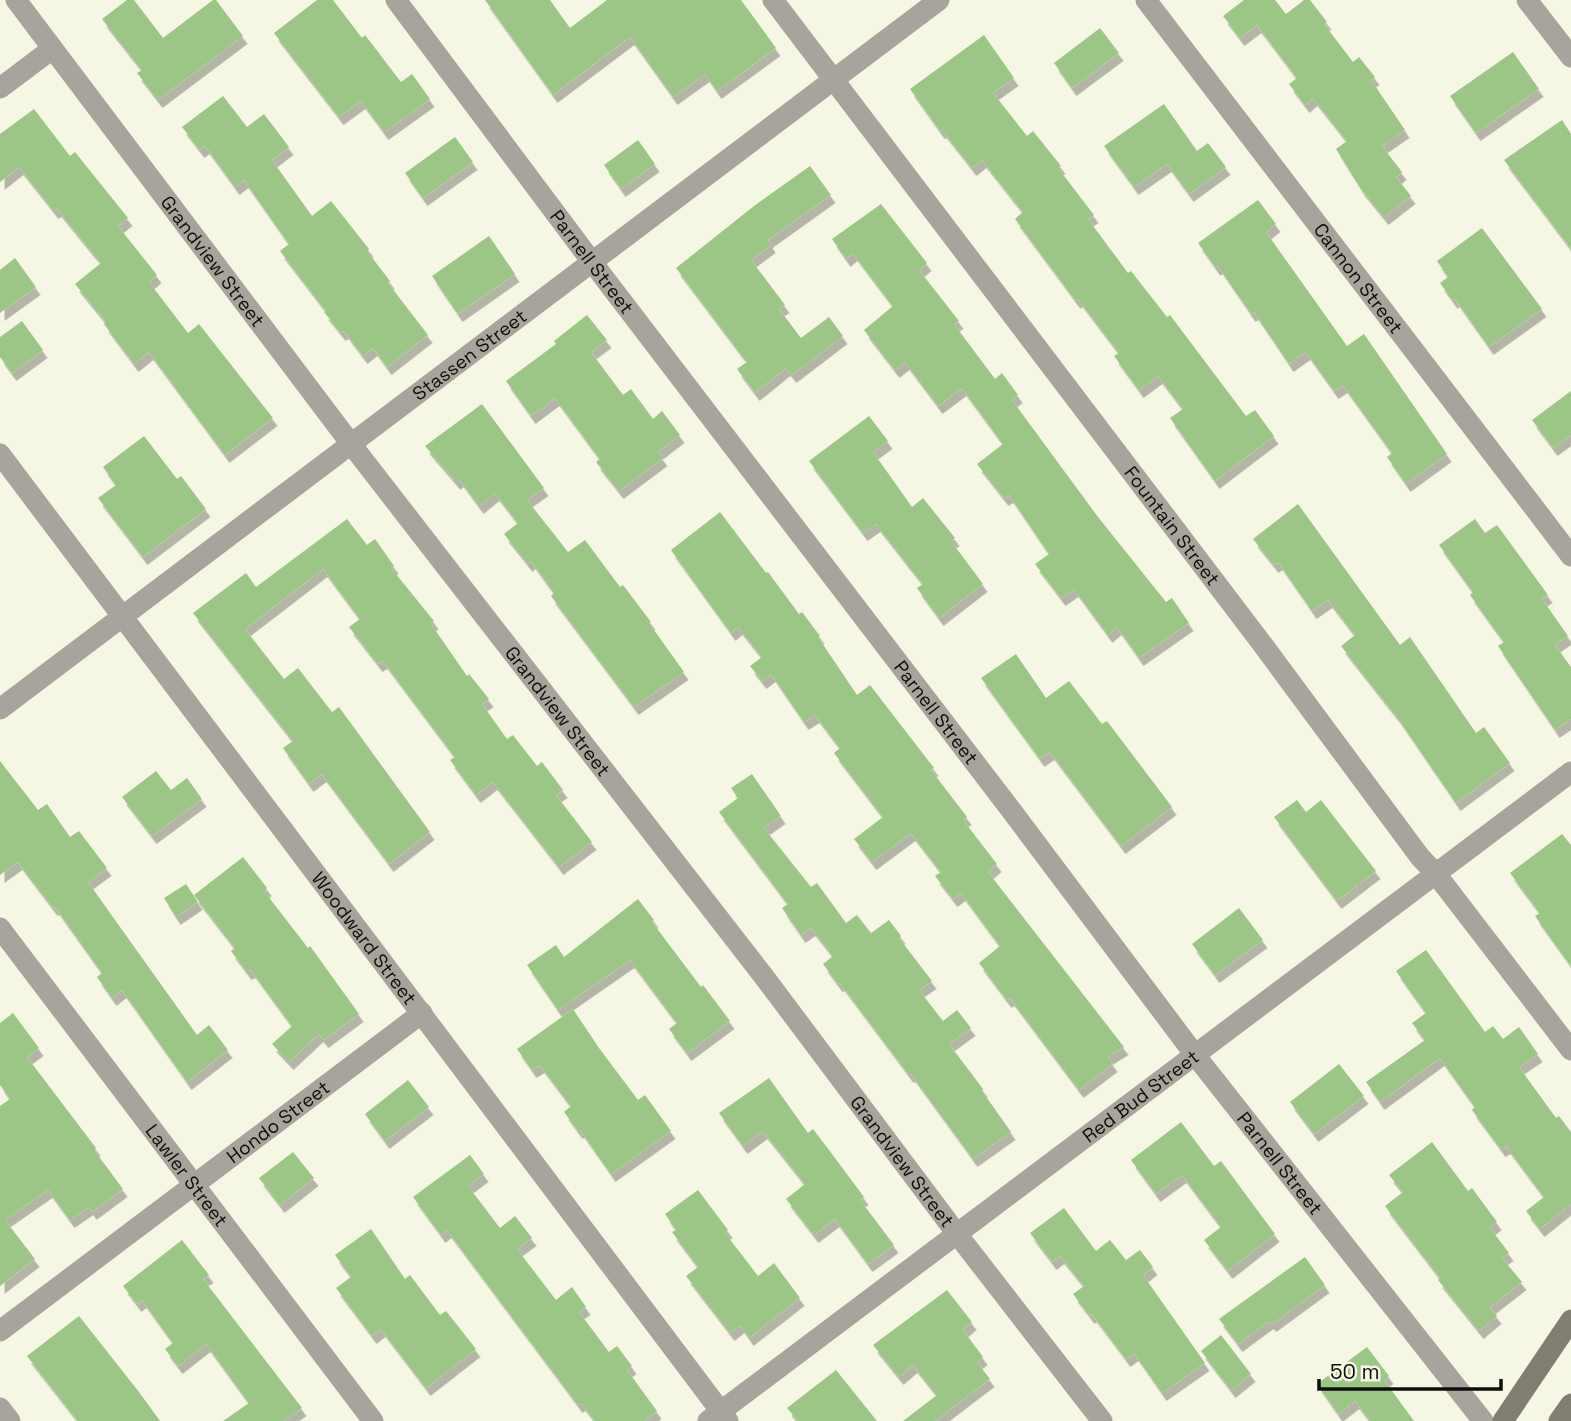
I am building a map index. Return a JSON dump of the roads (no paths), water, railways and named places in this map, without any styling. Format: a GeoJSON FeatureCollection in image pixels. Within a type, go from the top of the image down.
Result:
{"type":"FeatureCollection","features":[{"type":"Feature","properties":{"kind":"main road"},"geometry":{"type":"LineString","coordinates":[[1503,1421],[1571,1320]]}},
{"type":"Feature","properties":{"kind":"main road"},"geometry":{"type":"LineString","coordinates":[[1559,1421],[1571,1404]]}},
{"type":"Feature","properties":{"kind":"street","name":"Grandview Street"},"geometry":{"type":"LineString","coordinates":[[16,0],[351,444],[765,978],[957,1234],[1102,1421]]}},
{"type":"Feature","properties":{"kind":"street","name":"Parnell Street"},"geometry":{"type":"LineString","coordinates":[[396,0],[1195,1055],[1483,1421]]}},
{"type":"Feature","properties":{"kind":"street","name":"Fountain Street"},"geometry":{"type":"LineString","coordinates":[[773,0],[1252,630],[1420,857],[1436,874],[1571,1050]]}},
{"type":"Feature","properties":{"kind":"street","name":"Stassen Street"},"geometry":{"type":"LineString","coordinates":[[0,709],[939,0]]}},
{"type":"Feature","properties":{"kind":"street","name":"Cannon Street"},"geometry":{"type":"LineString","coordinates":[[1146,0],[1571,556]]}},
{"type":"Feature","properties":{"kind":"street"},"geometry":{"type":"LineString","coordinates":[[1527,0],[1571,57]]}},
{"type":"Feature","properties":{"kind":"street"},"geometry":{"type":"LineString","coordinates":[[0,88],[52,49]]}},
{"type":"Feature","properties":{"kind":"street","name":"Woodward Street"},"geometry":{"type":"LineString","coordinates":[[0,454],[422,1013],[719,1418]]}},
{"type":"Feature","properties":{"kind":"street","name":"Red Bud Street"},"geometry":{"type":"LineString","coordinates":[[719,1418],[957,1234],[1571,772]]}},
{"type":"Feature","properties":{"kind":"street","name":"Lawler Street"},"geometry":{"type":"LineString","coordinates":[[0,928],[373,1421]]}},
{"type":"Feature","properties":{"kind":"street","name":"Hondo Street"},"geometry":{"type":"LineString","coordinates":[[0,1331],[422,1013]]}},
{"type":"Feature","properties":{"kind":"street"},"geometry":{"type":"LineString","coordinates":[[0,1408],[10,1421]]}}]}
